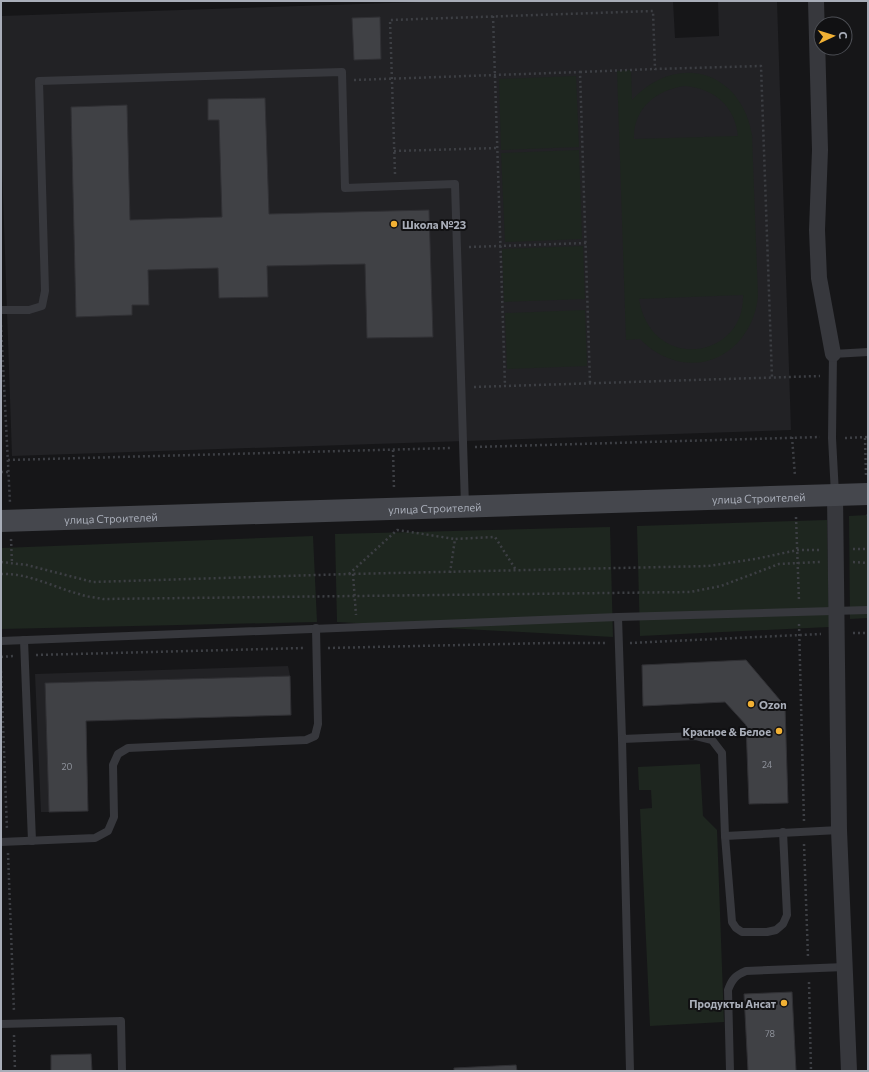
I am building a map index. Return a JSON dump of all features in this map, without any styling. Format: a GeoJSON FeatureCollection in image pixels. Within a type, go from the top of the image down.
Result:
{"type":"FeatureCollection","features":[{"type":"Feature","properties":{"kind":"street"},"geometry":{"type":"LineString","coordinates":[[816,1],[820,150],[817,230],[819,278],[832,354]]}},
{"type":"Feature","properties":{"kind":"street","name":"улица Строителей"},"geometry":{"type":"LineString","coordinates":[[1,521],[835,495],[867,484]]}},
{"type":"Feature","properties":{"kind":"street"},"geometry":{"type":"LineString","coordinates":[[835,495],[839,830],[849,1071]]}},
{"type":"Feature","properties":{"kind":"lane"},"geometry":{"type":"LineString","coordinates":[[1,310],[29,310],[42,306],[45,291],[38,81],[342,72],[345,188],[454,184],[466,507]]}},
{"type":"Feature","properties":{"kind":"lane"},"geometry":{"type":"LineString","coordinates":[[835,495],[832,438],[832,354],[868,352]]}},
{"type":"Feature","properties":{"kind":"lane"},"geometry":{"type":"LineString","coordinates":[[1,641],[357,626],[868,610]]}},
{"type":"Feature","properties":{"kind":"lane"},"geometry":{"type":"LineString","coordinates":[[618,617],[630,1071]]}},
{"type":"Feature","properties":{"kind":"lane"},"geometry":{"type":"LineString","coordinates":[[4,842],[95,838],[108,831],[114,817],[113,765],[118,754],[128,748],[306,740],[314,736],[318,724],[316,628]]}},
{"type":"Feature","properties":{"kind":"lane"},"geometry":{"type":"LineString","coordinates":[[24,640],[32,840]]}},
{"type":"Feature","properties":{"kind":"lane"},"geometry":{"type":"LineString","coordinates":[[622,739],[696,736],[712,740],[722,753],[725,836],[732,922],[736,928],[742,932],[767,932],[776,930],[783,924],[787,915],[784,832]]}},
{"type":"Feature","properties":{"kind":"lane"},"geometry":{"type":"LineString","coordinates":[[725,836],[839,830]]}},
{"type":"Feature","properties":{"kind":"lane"},"geometry":{"type":"LineString","coordinates":[[730,1071],[728,990],[732,980],[738,974],[746,971],[845,967]]}},
{"type":"Feature","properties":{"kind":"lane"},"geometry":{"type":"LineString","coordinates":[[1,1024],[121,1021],[122,1071]]}},
{"type":"Feature","properties":{"kind":"path"},"geometry":{"type":"LineString","coordinates":[[395,186],[390,20],[653,11],[655,69]]}},
{"type":"Feature","properties":{"kind":"path"},"geometry":{"type":"LineString","coordinates":[[493,16],[505,386]]}},
{"type":"Feature","properties":{"kind":"path"},"geometry":{"type":"LineString","coordinates":[[342,80],[761,66],[772,378]]}},
{"type":"Feature","properties":{"kind":"path"},"geometry":{"type":"LineString","coordinates":[[580,72],[590,383]]}},
{"type":"Feature","properties":{"kind":"path"},"geometry":{"type":"LineString","coordinates":[[394,151],[497,148]]}},
{"type":"Feature","properties":{"kind":"path"},"geometry":{"type":"LineString","coordinates":[[457,247],[586,243]]}},
{"type":"Feature","properties":{"kind":"path"},"geometry":{"type":"LineString","coordinates":[[1,325],[8,460],[792,437],[866,438],[867,484]]}},
{"type":"Feature","properties":{"kind":"path"},"geometry":{"type":"LineString","coordinates":[[461,387],[833,376]]}},
{"type":"Feature","properties":{"kind":"path"},"geometry":{"type":"LineString","coordinates":[[792,437],[795,476]]}},
{"type":"Feature","properties":{"kind":"path"},"geometry":{"type":"LineString","coordinates":[[1,472],[8,472]]}},
{"type":"Feature","properties":{"kind":"path"},"geometry":{"type":"LineString","coordinates":[[868,514],[868,519]]}},
{"type":"Feature","properties":{"kind":"path"},"geometry":{"type":"LineString","coordinates":[[796,518],[811,1071]]}},
{"type":"Feature","properties":{"kind":"path"},"geometry":{"type":"LineString","coordinates":[[349,574],[397,530],[455,539],[495,538],[516,571]]}},
{"type":"Feature","properties":{"kind":"path"},"geometry":{"type":"LineString","coordinates":[[450,573],[455,539]]}},
{"type":"Feature","properties":{"kind":"path"},"geometry":{"type":"LineString","coordinates":[[852,549],[868,549]]}},
{"type":"Feature","properties":{"kind":"path"},"geometry":{"type":"LineString","coordinates":[[1,562],[27,566],[93,582],[349,574],[450,573],[708,566],[756,559],[798,550],[824,550]]}},
{"type":"Feature","properties":{"kind":"path"},"geometry":{"type":"LineString","coordinates":[[1,574],[23,576],[46,582],[79,595],[103,599],[690,592],[721,586],[779,564],[835,562],[868,564]]}},
{"type":"Feature","properties":{"kind":"path"},"geometry":{"type":"LineString","coordinates":[[353,574],[358,647]]}},
{"type":"Feature","properties":{"kind":"path"},"geometry":{"type":"LineString","coordinates":[[849,633],[868,633]]}},
{"type":"Feature","properties":{"kind":"path"},"geometry":{"type":"LineString","coordinates":[[1,657],[549,642],[619,643],[825,634]]}},
{"type":"Feature","properties":{"kind":"path"},"geometry":{"type":"LineString","coordinates":[[1,671],[4,842],[14,1024],[15,1071]]}},
{"type":"Feature","properties":{"kind":"shaded area","name":"Школа №23"},"geometry":{"type":"Polygon","coordinates":[[[450,1],[673,1],[675,38],[719,36],[718,1],[777,1],[791,430],[12,456],[1,138],[1,16],[450,1]]]}},
{"type":"Feature","properties":{"kind":"shaded area"},"geometry":{"type":"Polygon","coordinates":[[[631,70],[632,100],[649,85],[668,76],[686,73],[704,75],[721,83],[735,95],[745,113],[752,135],[758,296],[755,312],[749,327],[740,340],[729,351],[716,358],[701,362],[685,362],[668,358],[660,354],[640,339],[626,340],[617,71],[631,70]],[[684,86],[664,92],[648,103],[637,119],[634,139],[738,136],[733,116],[721,100],[705,90],[684,86]],[[743,295],[639,299],[647,323],[661,339],[678,347],[696,349],[714,344],[729,333],[740,317],[743,295]]]}},
{"type":"Feature","properties":{"kind":"shaded area"},"geometry":{"type":"Polygon","coordinates":[[[576,76],[579,147],[501,150],[499,79],[576,76]]]}},
{"type":"Feature","properties":{"kind":"shaded area"},"geometry":{"type":"Polygon","coordinates":[[[579,150],[582,239],[505,242],[501,153],[579,150]]]}},
{"type":"Feature","properties":{"kind":"shaded area"},"geometry":{"type":"Polygon","coordinates":[[[583,246],[585,299],[504,302],[502,249],[583,246]]]}},
{"type":"Feature","properties":{"kind":"shaded area"},"geometry":{"type":"Polygon","coordinates":[[[585,310],[587,366],[507,369],[505,313],[585,310]]]}},
{"type":"Feature","properties":{"kind":"shaded area"},"geometry":{"type":"Polygon","coordinates":[[[868,515],[868,618],[850,619],[849,516],[868,515]]]}},
{"type":"Feature","properties":{"kind":"shaded area"},"geometry":{"type":"Polygon","coordinates":[[[827,520],[829,627],[640,636],[637,526],[827,520]]]}},
{"type":"Feature","properties":{"kind":"shaded area"},"geometry":{"type":"Polygon","coordinates":[[[610,527],[613,637],[337,622],[335,534],[610,527]]]}},
{"type":"Feature","properties":{"kind":"shaded area"},"geometry":{"type":"Polygon","coordinates":[[[313,536],[317,622],[1,629],[1,548],[313,536]]]}},
{"type":"Feature","properties":{"kind":"shaded area"},"geometry":{"type":"Polygon","coordinates":[[[288,666],[290,676],[45,683],[49,812],[41,812],[35,674],[288,666]]]}},
{"type":"Feature","properties":{"kind":"shaded area"},"geometry":{"type":"Polygon","coordinates":[[[700,764],[703,816],[717,830],[724,1022],[650,1026],[640,809],[652,808],[651,790],[639,790],[638,767],[700,764]]]}},
{"type":"Feature","properties":{"kind":"building"},"geometry":{"type":"Polygon","coordinates":[[[380,17],[381,59],[354,60],[352,18],[380,17]]]}},
{"type":"Feature","properties":{"kind":"building"},"geometry":{"type":"Polygon","coordinates":[[[265,98],[269,214],[429,210],[433,337],[367,338],[365,264],[267,266],[268,297],[219,298],[218,268],[148,270],[149,305],[132,305],[132,315],[76,317],[71,107],[127,105],[130,220],[222,217],[219,120],[208,120],[208,99],[265,98]]]}},
{"type":"Feature","properties":{"kind":"building"},"geometry":{"type":"Polygon","coordinates":[[[746,660],[785,706],[788,803],[749,804],[746,725],[725,702],[643,706],[642,665],[746,660]]]}},
{"type":"Feature","properties":{"kind":"building"},"geometry":{"type":"Polygon","coordinates":[[[290,676],[291,715],[86,721],[88,811],[49,812],[45,683],[290,676]]]}},
{"type":"Feature","properties":{"kind":"building"},"geometry":{"type":"Polygon","coordinates":[[[792,992],[796,1071],[748,1071],[744,994],[792,992]]]}},
{"type":"Feature","properties":{"kind":"building"},"geometry":{"type":"Polygon","coordinates":[[[91,1054],[92,1071],[51,1071],[51,1055],[91,1054]]]}},
{"type":"Feature","properties":{"kind":"building"},"geometry":{"type":"Polygon","coordinates":[[[516,1065],[517,1071],[454,1071],[454,1068],[516,1065]]]}},
{"type":"Feature","properties":{"kind":"place","name":"Школа №23"},"geometry":{"type":"Point","coordinates":[394,224]}},
{"type":"Feature","properties":{"kind":"place","name":"Ozon"},"geometry":{"type":"Point","coordinates":[751,704]}},
{"type":"Feature","properties":{"kind":"place","name":"Красное & Белое"},"geometry":{"type":"Point","coordinates":[779,731]}},
{"type":"Feature","properties":{"kind":"place","name":"Продукты Ансат"},"geometry":{"type":"Point","coordinates":[784,1003]}}]}
